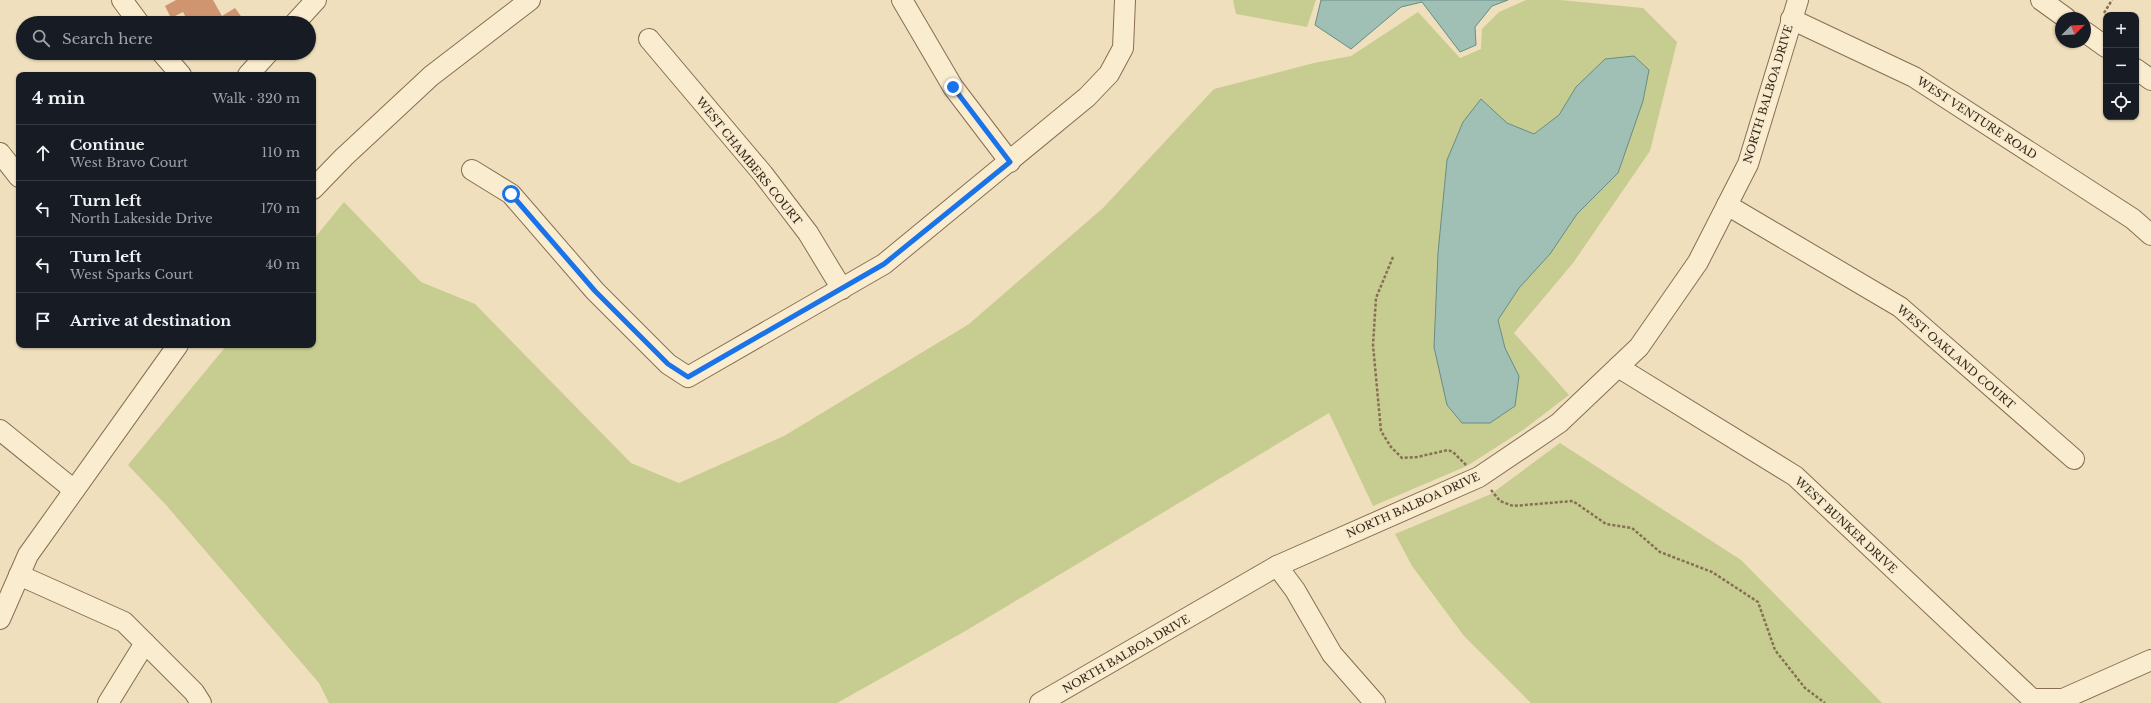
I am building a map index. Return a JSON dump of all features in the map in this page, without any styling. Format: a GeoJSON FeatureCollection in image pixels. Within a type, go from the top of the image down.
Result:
{"type":"FeatureCollection","features":[{"type":"Feature","properties":{"kind":"street"},"geometry":{"type":"LineString","coordinates":[[122,0],[134,16]]}},
{"type":"Feature","properties":{"kind":"street"},"geometry":{"type":"LineString","coordinates":[[301,16],[316,0]]}},
{"type":"Feature","properties":{"kind":"street"},"geometry":{"type":"LineString","coordinates":[[316,187],[344,157],[431,76],[530,0]]}},
{"type":"Feature","properties":{"kind":"street"},"geometry":{"type":"LineString","coordinates":[[902,0],[953,87],[1010,162]]}},
{"type":"Feature","properties":{"kind":"street"},"geometry":{"type":"LineString","coordinates":[[472,170],[511,194],[595,291],[668,364],[688,377],[842,290],[884,264],[1087,98],[1109,74],[1123,48],[1125,0]]}},
{"type":"Feature","properties":{"kind":"street"},"geometry":{"type":"LineString","coordinates":[[2041,0],[2058,12]]}},
{"type":"Feature","properties":{"kind":"street","name":"NORTH BALBOA DRIVE"},"geometry":{"type":"LineString","coordinates":[[1040,703],[1277,566],[1479,477],[1559,423],[1639,347],[1698,262],[1748,164],[1795,9]]}},
{"type":"Feature","properties":{"kind":"street","name":"WEST VENTURE ROAD"},"geometry":{"type":"LineString","coordinates":[[1795,9],[1914,77],[2133,219],[2151,235]]}},
{"type":"Feature","properties":{"kind":"street"},"geometry":{"type":"LineString","coordinates":[[2091,36],[2103,45]]}},
{"type":"Feature","properties":{"kind":"street","name":"WEST CHAMBERS COURT"},"geometry":{"type":"LineString","coordinates":[[648,39],[763,174],[808,233],[842,290]]}},
{"type":"Feature","properties":{"kind":"street"},"geometry":{"type":"LineString","coordinates":[[168,60],[178,72]]}},
{"type":"Feature","properties":{"kind":"street"},"geometry":{"type":"LineString","coordinates":[[251,72],[262,60]]}},
{"type":"Feature","properties":{"kind":"street"},"geometry":{"type":"LineString","coordinates":[[2139,71],[2151,80]]}},
{"type":"Feature","properties":{"kind":"street"},"geometry":{"type":"LineString","coordinates":[[0,153],[16,173]]}},
{"type":"Feature","properties":{"kind":"street","name":"WEST OAKLAND COURT"},"geometry":{"type":"LineString","coordinates":[[1727,205],[1813,254],[1900,307],[2074,459]]}},
{"type":"Feature","properties":{"kind":"street"},"geometry":{"type":"LineString","coordinates":[[0,619],[28,555],[176,348]]}},
{"type":"Feature","properties":{"kind":"street","name":"WEST BUNKER DRIVE"},"geometry":{"type":"LineString","coordinates":[[1618,367],[1795,476],[2032,699],[2063,698],[2151,660]]}},
{"type":"Feature","properties":{"kind":"street"},"geometry":{"type":"LineString","coordinates":[[0,430],[74,490]]}},
{"type":"Feature","properties":{"kind":"street"},"geometry":{"type":"LineString","coordinates":[[1277,566],[1294,590],[1332,654],[1375,703]]}},
{"type":"Feature","properties":{"kind":"street"},"geometry":{"type":"LineString","coordinates":[[19,575],[124,622],[194,692],[201,703]]}},
{"type":"Feature","properties":{"kind":"street"},"geometry":{"type":"LineString","coordinates":[[108,703],[145,643]]}},
{"type":"Feature","properties":{"kind":"path"},"geometry":{"type":"LineString","coordinates":[[2105,12],[2112,0]]}},
{"type":"Feature","properties":{"kind":"path"},"geometry":{"type":"LineString","coordinates":[[1392,257],[1376,298],[1373,345],[1381,431],[1391,447],[1402,458],[1417,457],[1448,450],[1454,452],[1470,467]]}},
{"type":"Feature","properties":{"kind":"path"},"geometry":{"type":"LineString","coordinates":[[1490,490],[1500,502],[1513,506],[1573,501],[1606,524],[1632,528],[1660,552],[1712,572],[1758,602],[1775,650],[1805,688],[1825,703]]}},
{"type":"Feature","properties":{"kind":"green space"},"geometry":{"type":"Polygon","coordinates":[[[1233,0],[1316,0],[1307,27],[1236,14],[1233,0]]]}},
{"type":"Feature","properties":{"kind":"green space"},"geometry":{"type":"Polygon","coordinates":[[[1526,0],[1560,0],[1643,8],[1677,42],[1650,151],[1573,263],[1514,333],[1569,395],[1523,430],[1467,466],[1373,506],[1329,413],[967,630],[837,703],[329,703],[319,683],[166,505],[128,465],[225,348],[316,348],[316,236],[344,202],[421,282],[475,304],[631,463],[679,483],[784,436],[969,324],[1103,208],[1214,89],[1314,63],[1351,56],[1418,12],[1460,58],[1481,49],[1482,29],[1499,12],[1526,0]]]}},
{"type":"Feature","properties":{"kind":"green space"},"geometry":{"type":"Polygon","coordinates":[[[1560,443],[1741,560],[1882,703],[1531,703],[1464,636],[1412,566],[1395,534],[1491,494],[1560,443]]]}},
{"type":"Feature","properties":{"kind":"water"},"geometry":{"type":"Polygon","coordinates":[[[1321,0],[1508,0],[1492,6],[1475,27],[1476,45],[1460,52],[1422,2],[1401,7],[1351,49],[1315,25],[1321,0]]]}},
{"type":"Feature","properties":{"kind":"water"},"geometry":{"type":"Polygon","coordinates":[[[1634,56],[1649,70],[1643,101],[1618,173],[1577,214],[1550,254],[1519,288],[1498,320],[1505,348],[1519,376],[1515,406],[1490,423],[1462,423],[1447,405],[1434,347],[1438,253],[1447,160],[1463,122],[1481,99],[1507,123],[1534,134],[1559,115],[1576,87],[1605,59],[1634,56]]]}},
{"type":"Feature","properties":{"kind":"building"},"geometry":{"type":"Polygon","coordinates":[[[176,0],[213,0],[222,16],[185,16],[183,12],[175,16],[170,16],[165,6],[176,0]]]}},
{"type":"Feature","properties":{"kind":"building"},"geometry":{"type":"Polygon","coordinates":[[[235,8],[241,16],[222,16],[235,8]]]}},
{"type":"Feature","properties":{"kind":"route"},"geometry":{"type":"LineString","coordinates":[[511,194],[595,291],[668,364],[688,377],[842,290],[884,264],[1010,162],[953,87]]}}]}
